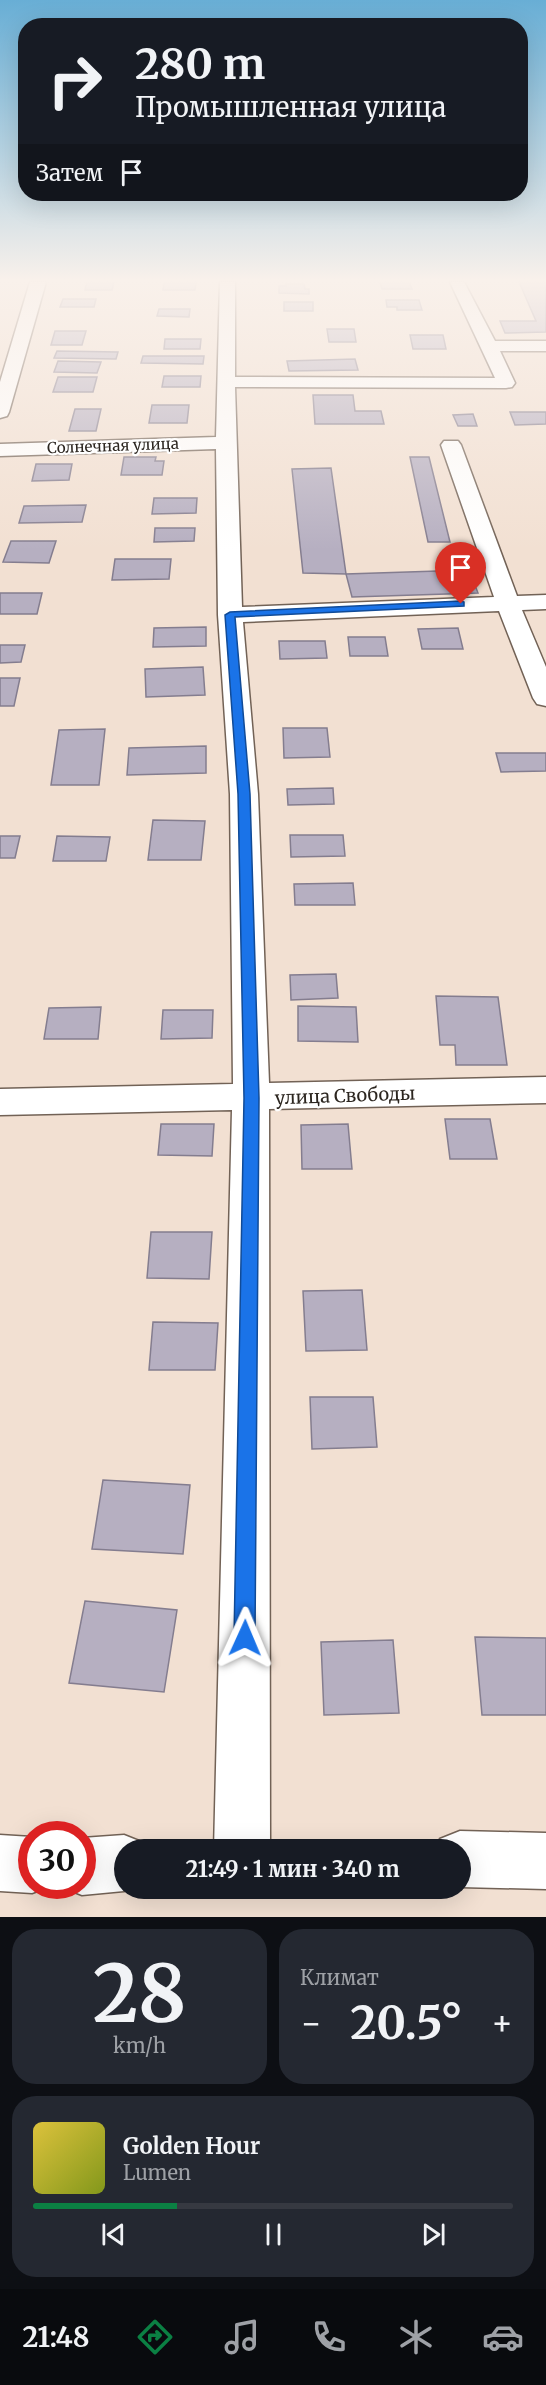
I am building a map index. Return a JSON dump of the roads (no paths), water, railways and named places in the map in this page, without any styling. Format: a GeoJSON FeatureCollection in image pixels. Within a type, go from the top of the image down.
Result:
{"type":"FeatureCollection","features":[{"type":"Feature","properties":{"kind":"street"},"geometry":{"type":"LineString","coordinates":[[0,412],[12,371]]}},
{"type":"Feature","properties":{"kind":"street"},"geometry":{"type":"LineString","coordinates":[[227,371],[226,443],[230,615],[244,794],[251,1098],[242,1839]]}},
{"type":"Feature","properties":{"kind":"street"},"geometry":{"type":"LineString","coordinates":[[227,382],[506,383],[501,371]]}},
{"type":"Feature","properties":{"kind":"street","name":"Солнечная улица"},"geometry":{"type":"LineString","coordinates":[[0,450],[226,443]]}},
{"type":"Feature","properties":{"kind":"street"},"geometry":{"type":"LineString","coordinates":[[451,445],[507,602],[546,698]]}},
{"type":"Feature","properties":{"kind":"street"},"geometry":{"type":"LineString","coordinates":[[230,615],[546,602]]}},
{"type":"Feature","properties":{"kind":"street","name":"улица Свободы"},"geometry":{"type":"LineString","coordinates":[[0,1102],[546,1090]]}},
{"type":"Feature","properties":{"kind":"street"},"geometry":{"type":"LineString","coordinates":[[471,1859],[546,1861]]}},
{"type":"Feature","properties":{"kind":"street"},"geometry":{"type":"LineString","coordinates":[[0,1863],[18,1864]]}},
{"type":"Feature","properties":{"kind":"street"},"geometry":{"type":"LineString","coordinates":[[96,1866],[114,1864]]}}]}
